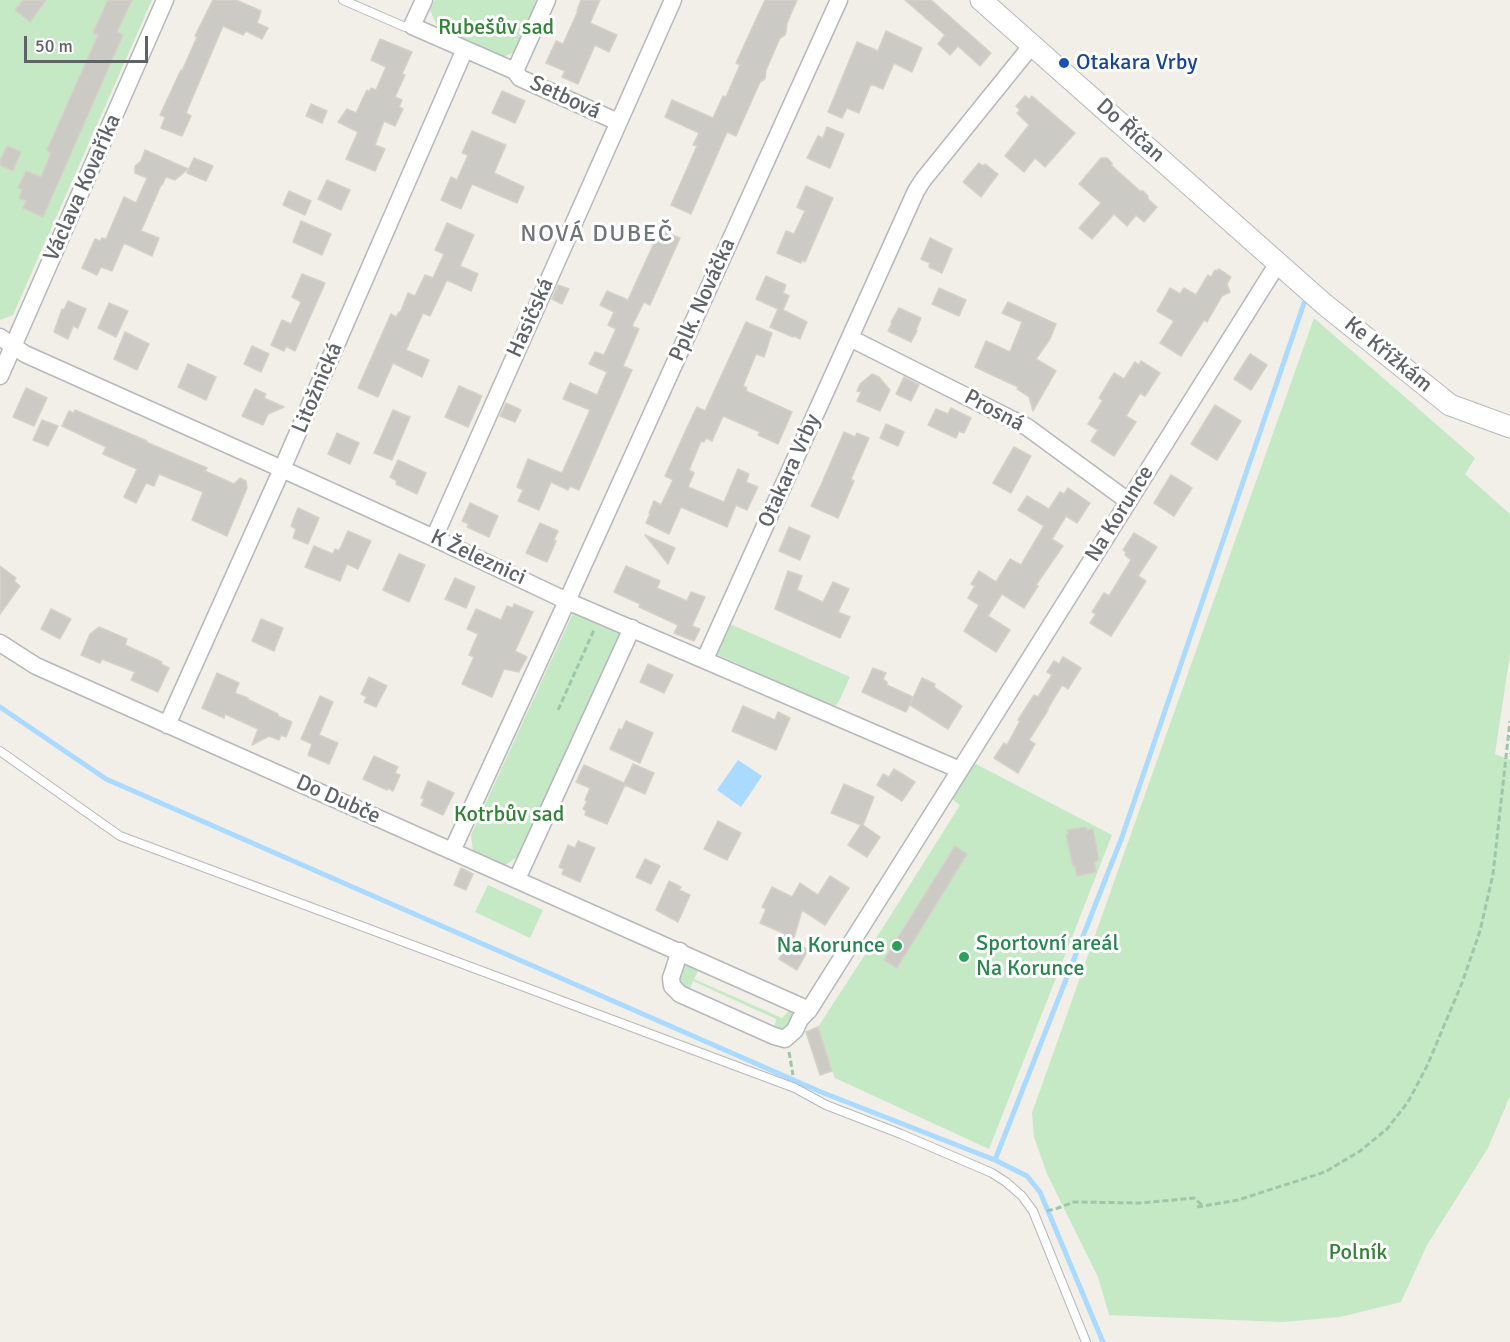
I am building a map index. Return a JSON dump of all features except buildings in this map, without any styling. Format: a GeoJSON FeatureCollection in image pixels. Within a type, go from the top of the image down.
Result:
{"type":"FeatureCollection","features":[{"type":"Feature","properties":{"kind":"street","name":"Václava Kovaříka"},"geometry":{"type":"LineString","coordinates":[[0,376],[7,342],[165,0]]}},
{"type":"Feature","properties":{"kind":"street"},"geometry":{"type":"LineString","coordinates":[[424,0],[412,26],[515,71],[547,0]]}},
{"type":"Feature","properties":{"kind":"street","name":"Hasičská"},"geometry":{"type":"LineString","coordinates":[[434,538],[673,0]]}},
{"type":"Feature","properties":{"kind":"street","name":"Pplk. Nováčka"},"geometry":{"type":"LineString","coordinates":[[452,851],[839,0]]}},
{"type":"Feature","properties":{"kind":"street","name":"Do Říčan"},"geometry":{"type":"LineString","coordinates":[[981,0],[1278,263]]}},
{"type":"Feature","properties":{"kind":"street","name":"Otakara Vrby"},"geometry":{"type":"LineString","coordinates":[[705,659],[916,191],[1032,45]]}},
{"type":"Feature","properties":{"kind":"street","name":"Litožnická"},"geometry":{"type":"LineString","coordinates":[[167,725],[465,49]]}},
{"type":"Feature","properties":{"kind":"street","name":"Setbová"},"geometry":{"type":"LineString","coordinates":[[515,71],[520,78],[618,122]]}},
{"type":"Feature","properties":{"kind":"street","name":"Ke Křížkám"},"geometry":{"type":"LineString","coordinates":[[1278,263],[1324,304],[1450,405],[1510,427]]}},
{"type":"Feature","properties":{"kind":"street","name":"Na Korunce"},"geometry":{"type":"LineString","coordinates":[[809,1010],[1278,263]]}},
{"type":"Feature","properties":{"kind":"street","name":"Prosná"},"geometry":{"type":"LineString","coordinates":[[850,338],[1027,428],[1128,501]]}},
{"type":"Feature","properties":{"kind":"street","name":"K Železnici"},"geometry":{"type":"LineString","coordinates":[[7,342],[25,354],[282,468],[567,601],[960,770]]}},
{"type":"Feature","properties":{"kind":"street"},"geometry":{"type":"LineString","coordinates":[[517,879],[632,628]]}},
{"type":"Feature","properties":{"kind":"street","name":"Do Dubče"},"geometry":{"type":"LineString","coordinates":[[0,643],[36,666],[809,1010]]}},
{"type":"Feature","properties":{"kind":"street"},"geometry":{"type":"LineString","coordinates":[[680,951],[672,986],[680,994],[785,1039],[795,1030],[800,1019],[809,1010]]}},
{"type":"Feature","properties":{"kind":"lane"},"geometry":{"type":"LineString","coordinates":[[343,0],[405,27],[412,26]]}},
{"type":"Feature","properties":{"kind":"lane"},"geometry":{"type":"LineString","coordinates":[[0,751],[120,836],[795,1088],[826,1105],[992,1173],[1022,1196],[1033,1211],[1086,1342]]}},
{"type":"Feature","properties":{"kind":"path"},"geometry":{"type":"LineString","coordinates":[[558,710],[601,615]]}},
{"type":"Feature","properties":{"kind":"path"},"geometry":{"type":"LineString","coordinates":[[1197,1207],[1238,1200],[1325,1172],[1360,1151],[1387,1129],[1408,1102],[1427,1066],[1462,983],[1480,931],[1493,874],[1510,721]]}},
{"type":"Feature","properties":{"kind":"path"},"geometry":{"type":"LineString","coordinates":[[785,1039],[793,1076]]}},
{"type":"Feature","properties":{"kind":"path"},"geometry":{"type":"LineString","coordinates":[[1052,1209],[1058,1209],[1074,1202],[1141,1203],[1194,1198],[1203,1206]]}},
{"type":"Feature","properties":{"kind":"green space"},"geometry":{"type":"Polygon","coordinates":[[[0,0],[152,0],[13,315],[0,320],[0,0]]]}},
{"type":"Feature","properties":{"kind":"green space","name":"Rubešův sad"},"geometry":{"type":"Polygon","coordinates":[[[435,0],[539,0],[518,51],[497,59],[440,32],[430,10],[435,0]]]}},
{"type":"Feature","properties":{"kind":"green space","name":"Polník"},"geometry":{"type":"Polygon","coordinates":[[[1314,318],[1475,458],[1465,474],[1510,514],[1510,654],[1495,754],[1510,760],[1510,1096],[1488,1148],[1427,1245],[1401,1302],[1340,1317],[1283,1322],[1109,1315],[1098,1277],[1047,1174],[1034,1137],[1032,1113],[1314,318]]]}},
{"type":"Feature","properties":{"kind":"green space","name":"Kotrbův sad"},"geometry":{"type":"Polygon","coordinates":[[[574,611],[621,632],[519,856],[505,865],[473,851],[471,835],[574,611]]]}},
{"type":"Feature","properties":{"kind":"green space"},"geometry":{"type":"Polygon","coordinates":[[[728,623],[850,677],[839,701],[832,706],[718,655],[716,653],[728,623]]]}},
{"type":"Feature","properties":{"kind":"green space","name":"Sportovní areál Na Korunce"},"geometry":{"type":"Polygon","coordinates":[[[974,763],[1112,835],[989,1149],[835,1078],[818,1027],[960,805],[952,799],[974,763]]]}},
{"type":"Feature","properties":{"kind":"green space"},"geometry":{"type":"Polygon","coordinates":[[[488,885],[543,910],[530,938],[475,912],[488,885]]]}},
{"type":"Feature","properties":{"kind":"green space"},"geometry":{"type":"Polygon","coordinates":[[[686,963],[701,966],[694,979],[782,1018],[793,1007],[794,1016],[791,1025],[782,1031],[777,1029],[776,1019],[693,981],[688,993],[679,986],[679,974],[686,963]]]}},
{"type":"Feature","properties":{"kind":"water"},"geometry":{"type":"Polygon","coordinates":[[[738,760],[762,776],[741,807],[717,790],[738,760]]]}},
{"type":"Feature","properties":{"kind":"waterway"},"geometry":{"type":"LineString","coordinates":[[995,1160],[1122,837],[1304,303]]}},
{"type":"Feature","properties":{"kind":"waterway"},"geometry":{"type":"LineString","coordinates":[[0,707],[106,779],[821,1092],[995,1160],[1027,1176],[1040,1192],[1103,1342]]}},
{"type":"Feature","properties":{"kind":"place","name":"Otakara Vrby"},"geometry":{"type":"Point","coordinates":[1064,63]}},
{"type":"Feature","properties":{"kind":"place","name":"Na Korunce"},"geometry":{"type":"Point","coordinates":[897,946]}},
{"type":"Feature","properties":{"kind":"place","name":"Sportovní areál Na Korunce"},"geometry":{"type":"Point","coordinates":[964,957]}},
{"type":"Feature","properties":{"kind":"district","name":"NOVÁ DUBEČ"},"geometry":{"type":"Point","coordinates":[597,235]}}]}
